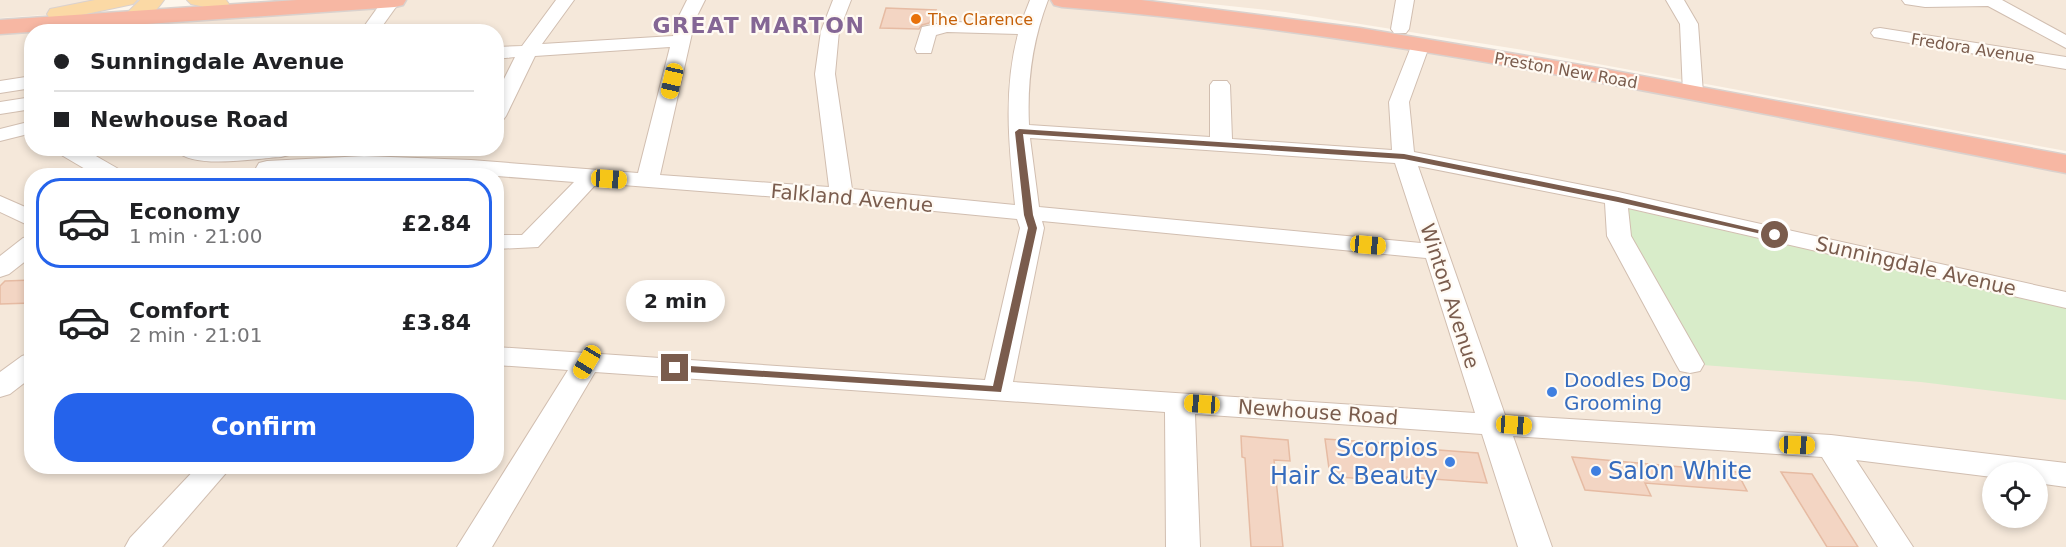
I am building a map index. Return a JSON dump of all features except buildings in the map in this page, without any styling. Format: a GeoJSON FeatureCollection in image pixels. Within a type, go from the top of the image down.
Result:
{"type":"FeatureCollection","features":[{"type":"Feature","properties":{"kind":"highway"},"geometry":{"type":"LineString","coordinates":[[0,18],[208,2],[268,0]]}},
{"type":"Feature","properties":{"kind":"highway"},"geometry":{"type":"LineString","coordinates":[[0,27],[139,7],[393,0]]}},
{"type":"Feature","properties":{"kind":"highway","name":"Preston New Road"},"geometry":{"type":"LineString","coordinates":[[1062,0],[1198,11],[1421,44],[1693,87],[2066,151]]}},
{"type":"Feature","properties":{"kind":"highway","name":"Preston New Road"},"geometry":{"type":"LineString","coordinates":[[1173,0],[1285,12],[1400,29],[2066,164]]}},
{"type":"Feature","properties":{"kind":"street"},"geometry":{"type":"LineString","coordinates":[[375,24],[393,0]]}},
{"type":"Feature","properties":{"kind":"street"},"geometry":{"type":"LineString","coordinates":[[504,100],[528,51],[565,0]]}},
{"type":"Feature","properties":{"kind":"street"},"geometry":{"type":"LineString","coordinates":[[647,182],[686,20],[696,0]]}},
{"type":"Feature","properties":{"kind":"street"},"geometry":{"type":"LineString","coordinates":[[841,195],[825,74],[830,31],[842,0]]}},
{"type":"Feature","properties":{"kind":"street"},"geometry":{"type":"LineString","coordinates":[[997,390],[1032,228],[1028,215],[1019,132],[1018,68],[1027,29],[1039,0]]}},
{"type":"Feature","properties":{"kind":"street"},"geometry":{"type":"LineString","coordinates":[[1400,29],[1405,0]]}},
{"type":"Feature","properties":{"kind":"street"},"geometry":{"type":"LineString","coordinates":[[1675,0],[1689,24],[1693,87]]}},
{"type":"Feature","properties":{"kind":"street"},"geometry":{"type":"LineString","coordinates":[[1911,0],[1925,2],[1990,0]]}},
{"type":"Feature","properties":{"kind":"street","name":"Fredora Avenue"},"geometry":{"type":"LineString","coordinates":[[1990,0],[2066,42]]}},
{"type":"Feature","properties":{"kind":"street"},"geometry":{"type":"LineString","coordinates":[[924,49],[928,31],[947,27],[1027,29]]}},
{"type":"Feature","properties":{"kind":"street","name":"Fredora Avenue"},"geometry":{"type":"LineString","coordinates":[[1880,33],[2065,65]]}},
{"type":"Feature","properties":{"kind":"street"},"geometry":{"type":"LineString","coordinates":[[504,52],[681,41]]}},
{"type":"Feature","properties":{"kind":"street","name":"Winton Avenue"},"geometry":{"type":"LineString","coordinates":[[1421,44],[1399,102],[1404,157],[1535,547]]}},
{"type":"Feature","properties":{"kind":"street"},"geometry":{"type":"LineString","coordinates":[[0,87],[24,83]]}},
{"type":"Feature","properties":{"kind":"street"},"geometry":{"type":"LineString","coordinates":[[1220,85],[1221,146]]}},
{"type":"Feature","properties":{"kind":"street"},"geometry":{"type":"LineString","coordinates":[[0,108],[24,104]]}},
{"type":"Feature","properties":{"kind":"street"},"geometry":{"type":"LineString","coordinates":[[0,135],[24,130]]}},
{"type":"Feature","properties":{"kind":"street","name":"Sunningdale Avenue"},"geometry":{"type":"LineString","coordinates":[[1019,132],[1404,157],[1618,200],[2066,300]]}},
{"type":"Feature","properties":{"kind":"street"},"geometry":{"type":"LineString","coordinates":[[80,156],[100,168]]}},
{"type":"Feature","properties":{"kind":"street"},"geometry":{"type":"LineString","coordinates":[[266,168],[276,156]]}},
{"type":"Feature","properties":{"kind":"street","name":"Falkland Avenue"},"geometry":{"type":"LineString","coordinates":[[298,168],[388,156],[476,158],[590,178],[841,195],[1028,215],[1436,252]]}},
{"type":"Feature","properties":{"kind":"street"},"geometry":{"type":"LineString","coordinates":[[504,242],[529,242],[590,178]]}},
{"type":"Feature","properties":{"kind":"street"},"geometry":{"type":"LineString","coordinates":[[1618,200],[1616,206],[1619,236],[1690,364]]}},
{"type":"Feature","properties":{"kind":"street"},"geometry":{"type":"LineString","coordinates":[[0,203],[24,214]]}},
{"type":"Feature","properties":{"kind":"street"},"geometry":{"type":"LineString","coordinates":[[0,269],[24,250]]}},
{"type":"Feature","properties":{"kind":"street","name":"Newhouse Road"},"geometry":{"type":"LineString","coordinates":[[504,357],[1831,446],[2066,475]]}},
{"type":"Feature","properties":{"kind":"street"},"geometry":{"type":"LineString","coordinates":[[474,547],[587,362]]}},
{"type":"Feature","properties":{"kind":"street"},"geometry":{"type":"LineString","coordinates":[[0,387],[24,368]]}},
{"type":"Feature","properties":{"kind":"street"},"geometry":{"type":"LineString","coordinates":[[1180,402],[1183,547]]}},
{"type":"Feature","properties":{"kind":"street"},"geometry":{"type":"LineString","coordinates":[[1831,446],[1896,547]]}},
{"type":"Feature","properties":{"kind":"street"},"geometry":{"type":"LineString","coordinates":[[142,547],[210,474]]}},
{"type":"Feature","properties":{"kind":"shaded area"},"geometry":{"type":"Polygon","coordinates":[[[0,0],[125,0],[58,14],[0,18],[0,0]]]}},
{"type":"Feature","properties":{"kind":"shaded area"},"geometry":{"type":"Polygon","coordinates":[[[395,0],[1062,0],[1199,11],[2066,164],[2066,547],[0,547],[0,27],[24,25],[24,156],[504,156],[504,24],[44,24],[395,0]]]}},
{"type":"Feature","properties":{"kind":"shaded area"},"geometry":{"type":"Polygon","coordinates":[[[1173,0],[2066,0],[2066,151],[1523,50],[1285,12],[1173,0]]]}},
{"type":"Feature","properties":{"kind":"green space"},"geometry":{"type":"Polygon","coordinates":[[[1616,206],[2066,308],[2066,400],[1921,382],[1690,364],[1616,206]]]}},
{"type":"Feature","properties":{"kind":"place","name":"The Clarence"},"geometry":{"type":"Point","coordinates":[916,19]}},
{"type":"Feature","properties":{"kind":"place","name":"Doodles Dog Grooming"},"geometry":{"type":"Point","coordinates":[1552,392]}},
{"type":"Feature","properties":{"kind":"place","name":"Scorpios Hair & Beauty"},"geometry":{"type":"Point","coordinates":[1450,462]}},
{"type":"Feature","properties":{"kind":"place","name":"Salon White"},"geometry":{"type":"Point","coordinates":[1596,471]}},
{"type":"Feature","properties":{"kind":"district","name":"GREAT MARTON"},"geometry":{"type":"Point","coordinates":[759,25]}},
{"type":"Feature","properties":{"kind":"route"},"geometry":{"type":"LineString","coordinates":[[675,368],[997,390],[1032,228],[1028,215],[1019,132],[1404,157],[1618,200],[1775,235]]}}]}
